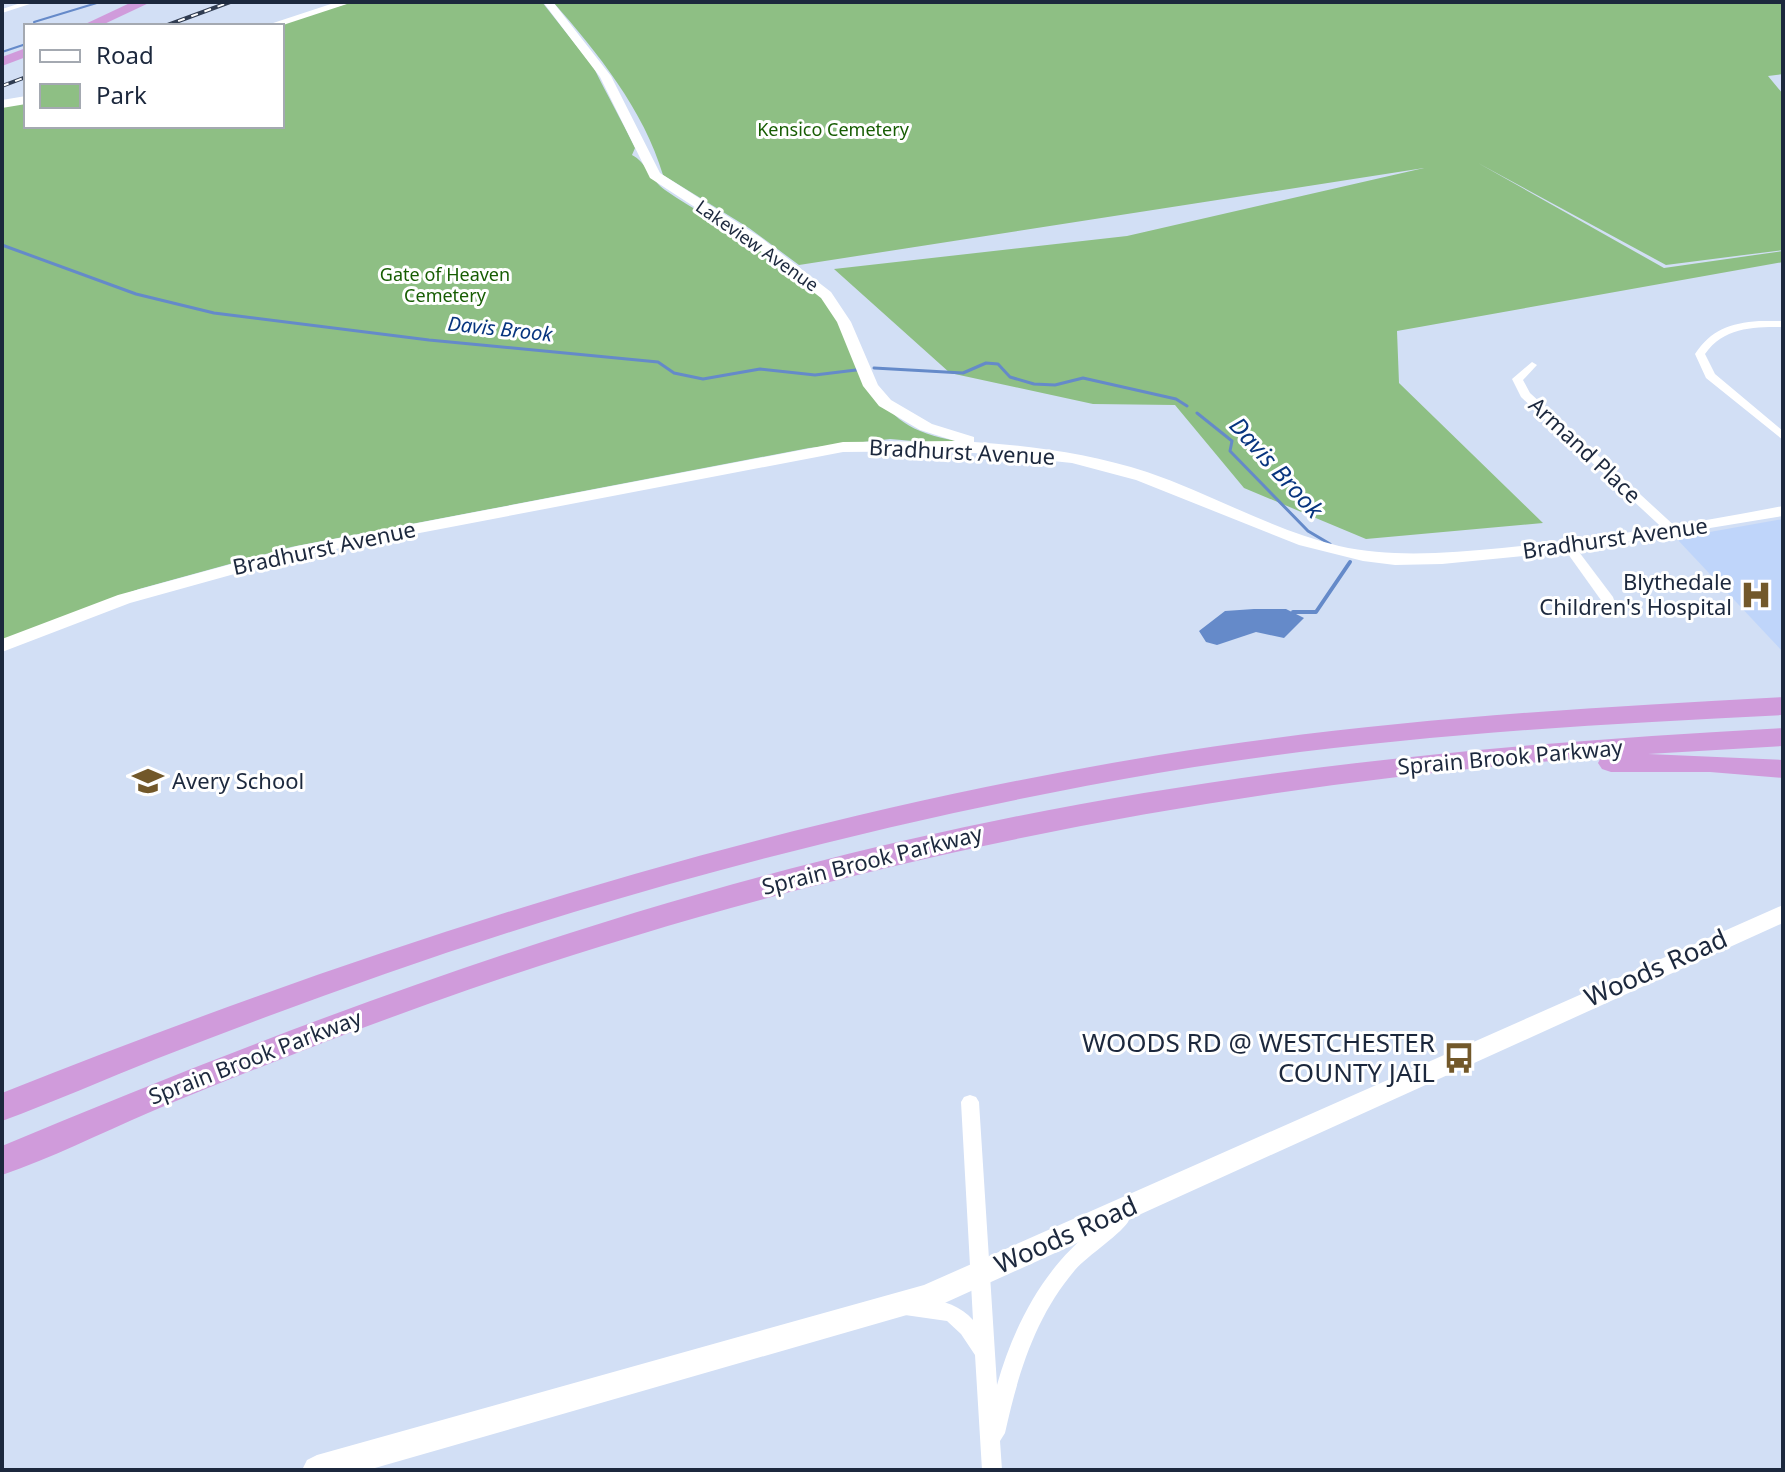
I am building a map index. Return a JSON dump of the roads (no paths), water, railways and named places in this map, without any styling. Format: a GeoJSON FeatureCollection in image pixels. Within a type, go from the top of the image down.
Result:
{"type":"FeatureCollection","features":[{"type":"Feature","properties":{"kind":"highway"},"geometry":{"type":"LineString","coordinates":[[93,24],[144,2]]}},
{"type":"Feature","properties":{"kind":"highway"},"geometry":{"type":"LineString","coordinates":[[101,24],[152,2]]}},
{"type":"Feature","properties":{"kind":"highway"},"geometry":{"type":"LineString","coordinates":[[2,64],[24,55]]}},
{"type":"Feature","properties":{"kind":"highway","name":"Sprain Brook Parkway"},"geometry":{"type":"LineString","coordinates":[[2,1107],[238,1013],[440,942],[645,879],[883,818],[1110,773],[1307,743],[1498,724],[1783,706]]}},
{"type":"Feature","properties":{"kind":"highway","name":"Sprain Brook Parkway"},"geometry":{"type":"LineString","coordinates":[[2,1161],[178,1086],[376,1010],[561,946],[738,893],[932,844],[1093,811],[1248,785],[1415,764],[1783,737]]}},
{"type":"Feature","properties":{"kind":"highway"},"geometry":{"type":"LineString","coordinates":[[1415,764],[1710,763],[1783,769]]}},
{"type":"Feature","properties":{"kind":"street"},"geometry":{"type":"LineString","coordinates":[[2,11],[32,2]]}},
{"type":"Feature","properties":{"kind":"street"},"geometry":{"type":"LineString","coordinates":[[276,24],[348,2]]}},
{"type":"Feature","properties":{"kind":"street","name":"Lakeview Avenue"},"geometry":{"type":"LineString","coordinates":[[548,2],[605,76],[655,175],[755,240],[826,295],[844,322],[871,386],[885,403],[926,427],[994,450]]}},
{"type":"Feature","properties":{"kind":"street"},"geometry":{"type":"LineString","coordinates":[[2,104],[24,100]]}},
{"type":"Feature","properties":{"kind":"street"},"geometry":{"type":"LineString","coordinates":[[1783,324],[1727,329],[1712,336],[1700,354],[1710,376],[1783,437]]}},
{"type":"Feature","properties":{"kind":"street","name":"Armand Place"},"geometry":{"type":"LineString","coordinates":[[1532,365],[1517,379],[1525,395],[1674,532]]}},
{"type":"Feature","properties":{"kind":"street","name":"Bradhurst Avenue"},"geometry":{"type":"LineString","coordinates":[[2,646],[188,579],[395,532],[843,447],[881,445],[994,450],[1085,460],[1121,468],[1289,538],[1367,556],[1438,559],[1569,547],[1674,532],[1783,511]]}},
{"type":"Feature","properties":{"kind":"street"},"geometry":{"type":"LineString","coordinates":[[1569,547],[1608,600]]}},
{"type":"Feature","properties":{"kind":"street","name":"Woods Road"},"geometry":{"type":"LineString","coordinates":[[317,1470],[928,1297],[1783,913]]}},
{"type":"Feature","properties":{"kind":"street"},"geometry":{"type":"LineString","coordinates":[[970,1102],[991,1461]]}},
{"type":"Feature","properties":{"kind":"street"},"geometry":{"type":"LineString","coordinates":[[991,1461],[1006,1377],[1021,1335],[1044,1294],[1071,1260],[1103,1231],[1161,1193]]}},
{"type":"Feature","properties":{"kind":"street"},"geometry":{"type":"LineString","coordinates":[[879,1313],[925,1308],[949,1312],[969,1325],[983,1354]]}},
{"type":"Feature","properties":{"kind":"water"},"geometry":{"type":"Polygon","coordinates":[[[1286,609],[1304,618],[1284,638],[1256,632],[1217,645],[1206,642],[1199,631],[1225,611],[1286,609]]]}},
{"type":"Feature","properties":{"kind":"waterway","name":"Davis Brook"},"geometry":{"type":"LineString","coordinates":[[34,24],[100,2]]}},
{"type":"Feature","properties":{"kind":"waterway","name":"Davis Brook"},"geometry":{"type":"LineString","coordinates":[[2,52],[24,45]]}},
{"type":"Feature","properties":{"kind":"waterway","name":"Davis Brook"},"geometry":{"type":"LineString","coordinates":[[2,245],[136,294],[214,313],[429,340],[658,362],[674,373],[703,379],[760,369],[815,375],[856,370]]}},
{"type":"Feature","properties":{"kind":"waterway","name":"Davis Brook"},"geometry":{"type":"LineString","coordinates":[[874,368],[963,373],[986,363],[998,364],[1010,377],[1034,384],[1055,385],[1083,378],[1176,399],[1187,406]]}},
{"type":"Feature","properties":{"kind":"waterway","name":"Davis Brook"},"geometry":{"type":"LineString","coordinates":[[1197,413],[1232,441],[1230,451],[1308,531],[1330,544]]}},
{"type":"Feature","properties":{"kind":"waterway","name":"Davis Brook"},"geometry":{"type":"LineString","coordinates":[[1293,612],[1316,612],[1350,562]]}},
{"type":"Feature","properties":{"kind":"railway"},"geometry":{"type":"LineString","coordinates":[[170,24],[230,2]]}},
{"type":"Feature","properties":{"kind":"railway"},"geometry":{"type":"LineString","coordinates":[[2,86],[24,78]]}},
{"type":"Feature","properties":{"kind":"place","name":"Blythedale Children's Hospital"},"geometry":{"type":"Point","coordinates":[1756,595]}},
{"type":"Feature","properties":{"kind":"place","name":"Avery School"},"geometry":{"type":"Point","coordinates":[148,781]}},
{"type":"Feature","properties":{"kind":"place","name":"WOODS RD @ WESTCHESTER COUNTY JAIL"},"geometry":{"type":"Point","coordinates":[1459,1058]}},
{"type":"Feature","properties":{"kind":"park label","name":"Kensico Cemetery"},"geometry":{"type":"Point","coordinates":[833,130]}},
{"type":"Feature","properties":{"kind":"park label","name":"Gate of Heaven Cemetery"},"geometry":{"type":"Point","coordinates":[445,285]}}]}
